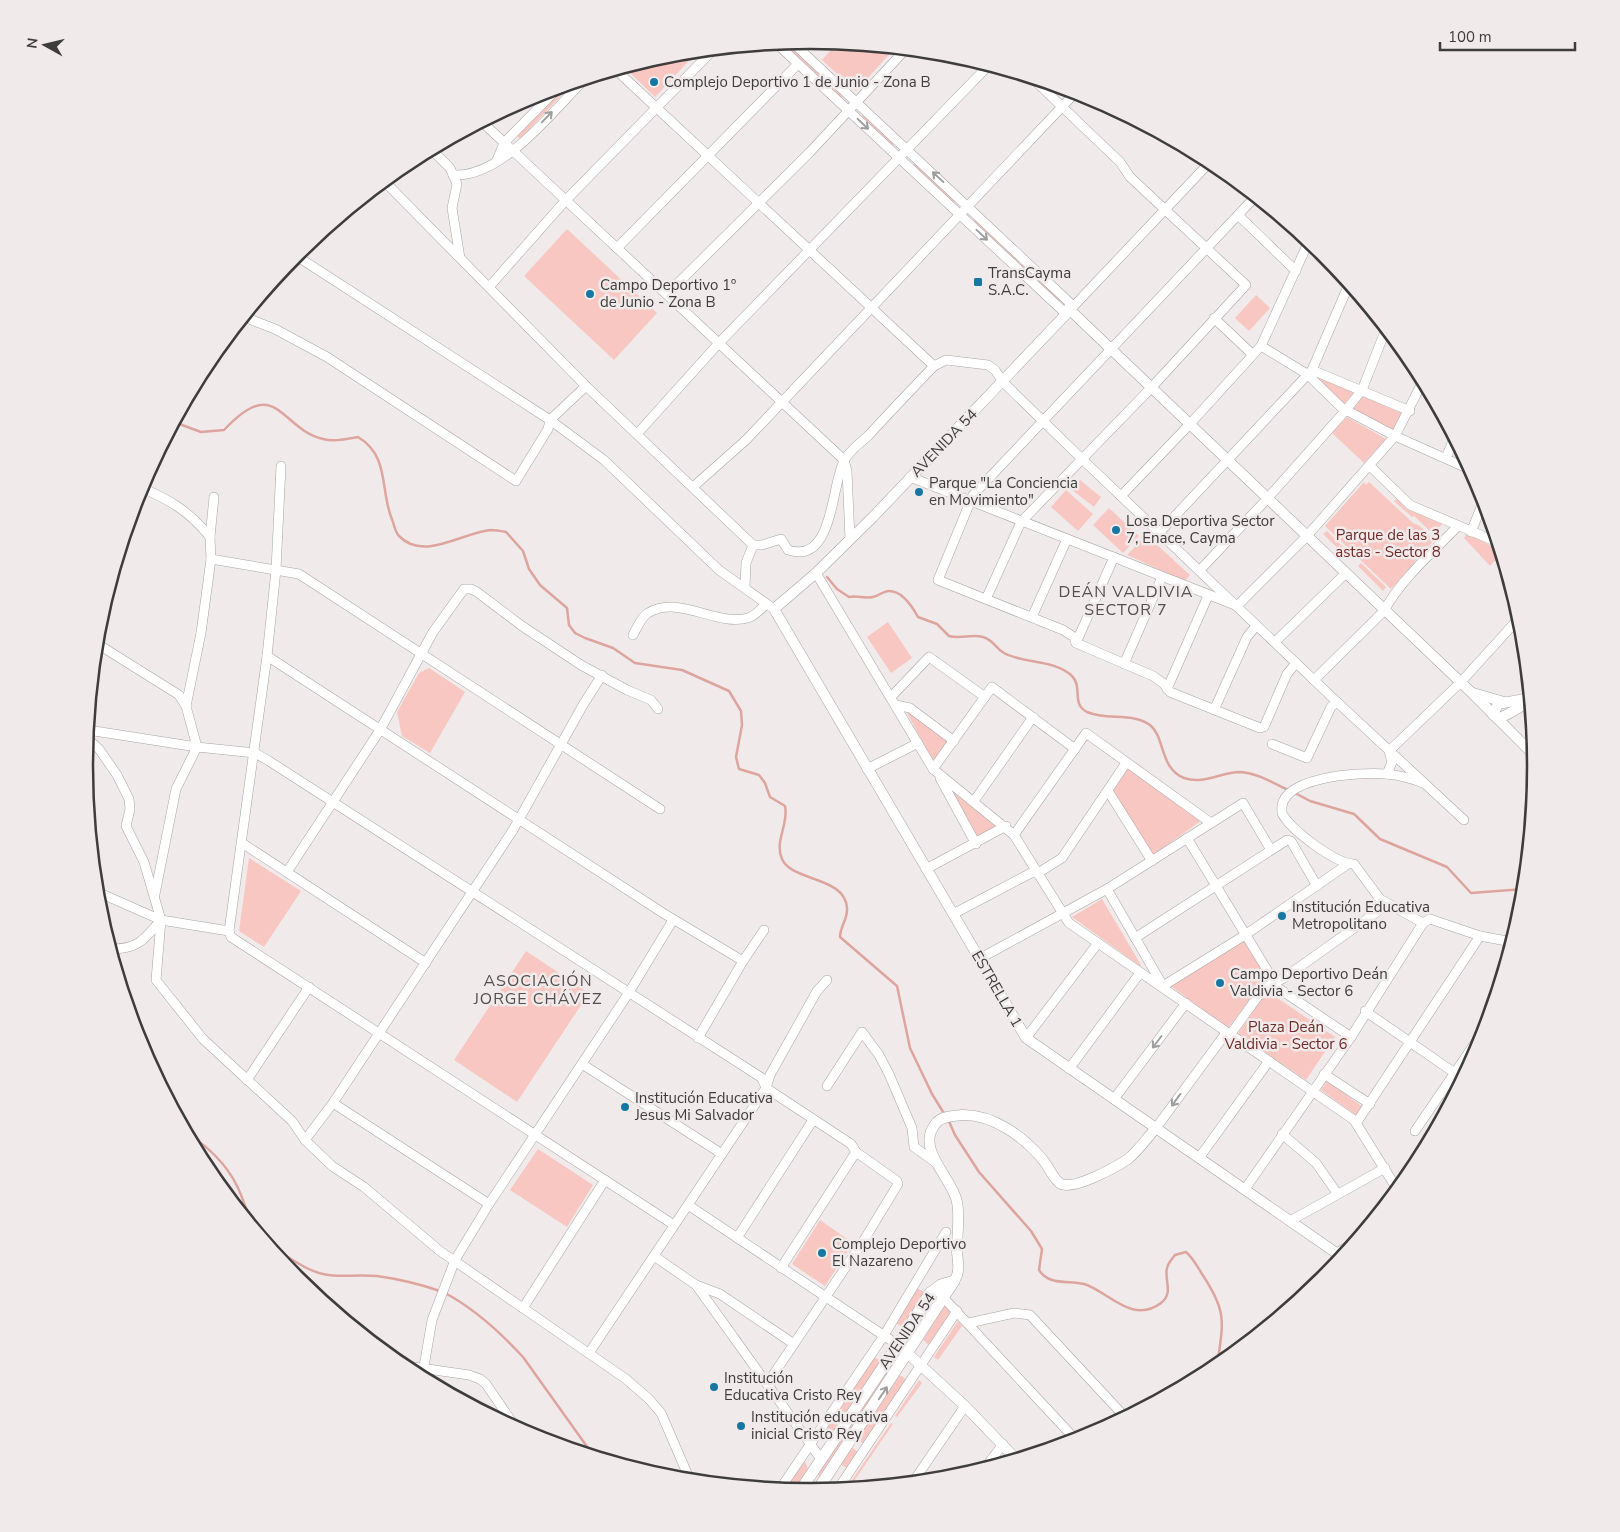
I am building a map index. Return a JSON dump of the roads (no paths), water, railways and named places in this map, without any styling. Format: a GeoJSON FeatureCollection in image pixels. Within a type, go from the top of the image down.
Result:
{"type":"FeatureCollection","features":[{"type":"Feature","properties":{"kind":"main road","name":"AVENIDA 54"},"geometry":{"type":"LineString","coordinates":[[805,1483],[934,1290],[941,1285],[954,1281]]}},
{"type":"Feature","properties":{"kind":"main road","name":"AVENIDA 54"},"geometry":{"type":"LineString","coordinates":[[823,1483],[909,1353],[954,1281]]}},
{"type":"Feature","properties":{"kind":"street"},"geometry":{"type":"LineString","coordinates":[[800,49],[1069,302],[1070,310],[1111,351],[1472,693],[1527,747]]}},
{"type":"Feature","properties":{"kind":"street"},"geometry":{"type":"LineString","coordinates":[[783,50],[1062,310],[1070,310],[1204,168]]}},
{"type":"Feature","properties":{"kind":"street"},"geometry":{"type":"LineString","coordinates":[[667,294],[849,111],[902,55]]}},
{"type":"Feature","properties":{"kind":"street"},"geometry":{"type":"LineString","coordinates":[[489,287],[566,200],[706,57]]}},
{"type":"Feature","properties":{"kind":"street"},"geometry":{"type":"LineString","coordinates":[[617,248],[798,64]]}},
{"type":"Feature","properties":{"kind":"street"},"geometry":{"type":"LineString","coordinates":[[637,434],[719,342],[900,159],[984,70]]}},
{"type":"Feature","properties":{"kind":"street"},"geometry":{"type":"LineString","coordinates":[[620,74],[934,366]]}},
{"type":"Feature","properties":{"kind":"street"},"geometry":{"type":"LineString","coordinates":[[986,599],[1021,522],[1151,388],[1246,285],[1167,209],[1130,177],[1120,162],[1041,87]]}},
{"type":"Feature","properties":{"kind":"street"},"geometry":{"type":"LineString","coordinates":[[453,175],[476,174],[497,160],[514,152],[576,88]]}},
{"type":"Feature","properties":{"kind":"street"},"geometry":{"type":"LineString","coordinates":[[693,487],[740,445],[969,207],[1071,98]]}},
{"type":"Feature","properties":{"kind":"street"},"geometry":{"type":"LineString","coordinates":[[497,160],[504,143],[547,99]]}},
{"type":"Feature","properties":{"kind":"street"},"geometry":{"type":"LineString","coordinates":[[487,126],[844,460],[847,472],[850,540]]}},
{"type":"Feature","properties":{"kind":"street"},"geometry":{"type":"LineString","coordinates":[[436,154],[450,168],[457,184],[452,208],[460,258]]}},
{"type":"Feature","properties":{"kind":"street"},"geometry":{"type":"LineString","coordinates":[[389,186],[586,386],[753,545],[762,545],[781,539],[788,550],[793,552],[806,551],[812,548],[826,526],[844,460],[934,366],[946,360],[988,365],[1082,460],[1122,495],[1256,626],[1464,820]]}},
{"type":"Feature","properties":{"kind":"street"},"geometry":{"type":"LineString","coordinates":[[1252,201],[973,495],[938,580],[1064,630],[1074,637],[1076,643],[1153,676],[1163,683],[1166,689],[1262,729],[1287,674],[1296,663]]}},
{"type":"Feature","properties":{"kind":"street"},"geometry":{"type":"LineString","coordinates":[[1238,216],[1296,272]]}},
{"type":"Feature","properties":{"kind":"street"},"geometry":{"type":"LineString","coordinates":[[1122,495],[1190,425],[1261,346],[1306,249]]}},
{"type":"Feature","properties":{"kind":"street"},"geometry":{"type":"LineString","coordinates":[[302,260],[550,420],[604,460],[719,570],[745,587],[770,607],[748,618],[713,616],[674,608],[657,610],[643,617],[633,635]]}},
{"type":"Feature","properties":{"kind":"street"},"geometry":{"type":"LineString","coordinates":[[1159,532],[1228,462],[1310,372],[1346,290]]}},
{"type":"Feature","properties":{"kind":"street","name":"AVENIDA 54"},"geometry":{"type":"LineString","coordinates":[[770,607],[816,573],[850,540],[1004,382],[1070,310]]}},
{"type":"Feature","properties":{"kind":"street"},"geometry":{"type":"LineString","coordinates":[[250,318],[275,329],[327,357],[516,481],[548,429],[550,420],[586,386]]}},
{"type":"Feature","properties":{"kind":"street"},"geometry":{"type":"LineString","coordinates":[[1214,318],[1252,354]]}},
{"type":"Feature","properties":{"kind":"street"},"geometry":{"type":"LineString","coordinates":[[1200,570],[1268,499],[1362,390],[1383,335]]}},
{"type":"Feature","properties":{"kind":"street"},"geometry":{"type":"LineString","coordinates":[[1261,346],[1310,372],[1362,390],[1410,410]]}},
{"type":"Feature","properties":{"kind":"street"},"geometry":{"type":"LineString","coordinates":[[1310,372],[1346,410],[1395,436],[1460,465]]}},
{"type":"Feature","properties":{"kind":"street"},"geometry":{"type":"LineString","coordinates":[[1237,606],[1306,537],[1370,466],[1395,436],[1419,389]]}},
{"type":"Feature","properties":{"kind":"street"},"geometry":{"type":"LineString","coordinates":[[1446,458],[1451,445]]}},
{"type":"Feature","properties":{"kind":"street"},"geometry":{"type":"LineString","coordinates":[[282,466],[276,570],[267,656],[229,931],[231,936],[674,1225]]}},
{"type":"Feature","properties":{"kind":"street"},"geometry":{"type":"LineString","coordinates":[[1370,466],[1410,505],[1490,539]]}},
{"type":"Feature","properties":{"kind":"street"},"geometry":{"type":"LineString","coordinates":[[910,477],[1237,606]]}},
{"type":"Feature","properties":{"kind":"street"},"geometry":{"type":"LineString","coordinates":[[148,491],[193,517],[210,537]]}},
{"type":"Feature","properties":{"kind":"street"},"geometry":{"type":"LineString","coordinates":[[186,706],[201,633],[211,559],[210,537],[214,497]]}},
{"type":"Feature","properties":{"kind":"street"},"geometry":{"type":"LineString","coordinates":[[1472,532],[1480,511]]}},
{"type":"Feature","properties":{"kind":"street"},"geometry":{"type":"LineString","coordinates":[[1314,680],[1384,611],[1389,602],[1414,573],[1458,526]]}},
{"type":"Feature","properties":{"kind":"street"},"geometry":{"type":"LineString","coordinates":[[1032,617],[1067,539]]}},
{"type":"Feature","properties":{"kind":"street"},"geometry":{"type":"LineString","coordinates":[[745,587],[746,563],[753,545]]}},
{"type":"Feature","properties":{"kind":"street"},"geometry":{"type":"LineString","coordinates":[[1076,643],[1114,557]]}},
{"type":"Feature","properties":{"kind":"street"},"geometry":{"type":"LineString","coordinates":[[211,559],[299,574],[660,809]]}},
{"type":"Feature","properties":{"kind":"street"},"geometry":{"type":"LineString","coordinates":[[816,573],[936,772],[976,844]]}},
{"type":"Feature","properties":{"kind":"street"},"geometry":{"type":"LineString","coordinates":[[1275,642],[1345,574]]}},
{"type":"Feature","properties":{"kind":"street"},"geometry":{"type":"LineString","coordinates":[[1124,664],[1162,577]]}},
{"type":"Feature","properties":{"kind":"street"},"geometry":{"type":"LineString","coordinates":[[287,872],[334,803],[380,730],[433,632],[464,589],[471,589],[581,665],[626,690],[651,700],[658,709]]}},
{"type":"Feature","properties":{"kind":"street"},"geometry":{"type":"LineString","coordinates":[[1166,689],[1208,596]]}},
{"type":"Feature","properties":{"kind":"street","name":"ESTRELLA 1"},"geometry":{"type":"LineString","coordinates":[[770,607],[1026,1038],[1336,1252]]}},
{"type":"Feature","properties":{"kind":"street"},"geometry":{"type":"LineString","coordinates":[[1389,750],[1460,683],[1513,625]]}},
{"type":"Feature","properties":{"kind":"street"},"geometry":{"type":"LineString","coordinates":[[1214,710],[1240,653],[1256,626]]}},
{"type":"Feature","properties":{"kind":"street"},"geometry":{"type":"LineString","coordinates":[[103,648],[179,695],[186,706],[197,747],[176,789],[155,897]]}},
{"type":"Feature","properties":{"kind":"street"},"geometry":{"type":"LineString","coordinates":[[267,656],[673,920],[743,961]]}},
{"type":"Feature","properties":{"kind":"street"},"geometry":{"type":"LineString","coordinates":[[894,701],[929,657],[985,697]]}},
{"type":"Feature","properties":{"kind":"street"},"geometry":{"type":"LineString","coordinates":[[304,1140],[332,1103],[519,821],[583,705],[602,675]]}},
{"type":"Feature","properties":{"kind":"street"},"geometry":{"type":"LineString","coordinates":[[936,772],[954,741],[992,687],[1075,749]]}},
{"type":"Feature","properties":{"kind":"street"},"geometry":{"type":"LineString","coordinates":[[1472,693],[1508,706]]}},
{"type":"Feature","properties":{"kind":"street"},"geometry":{"type":"LineString","coordinates":[[894,701],[910,708],[954,741]]}},
{"type":"Feature","properties":{"kind":"street"},"geometry":{"type":"LineString","coordinates":[[1495,716],[1498,704],[1508,706],[1524,701]]}},
{"type":"Feature","properties":{"kind":"street"},"geometry":{"type":"LineString","coordinates":[[1272,744],[1307,758],[1331,707],[1337,702]]}},
{"type":"Feature","properties":{"kind":"street"},"geometry":{"type":"LineString","coordinates":[[1508,706],[1510,725],[1514,734]]}},
{"type":"Feature","properties":{"kind":"street"},"geometry":{"type":"LineString","coordinates":[[974,801],[1033,716]]}},
{"type":"Feature","properties":{"kind":"street"},"geometry":{"type":"LineString","coordinates":[[94,731],[197,747],[255,753],[628,994],[762,1078],[766,1088],[850,1144],[856,1152],[895,1180],[898,1184],[768,1384]]}},
{"type":"Feature","properties":{"kind":"street"},"geometry":{"type":"LineString","coordinates":[[1014,834],[1075,749],[1082,736],[1087,734],[1211,823]]}},
{"type":"Feature","properties":{"kind":"street"},"geometry":{"type":"LineString","coordinates":[[867,769],[918,743]]}},
{"type":"Feature","properties":{"kind":"street"},"geometry":{"type":"LineString","coordinates":[[93,744],[117,775],[129,799],[130,810],[126,826],[144,862],[155,897],[161,920],[156,980],[203,1039],[292,1121],[304,1140],[332,1166],[364,1187],[383,1205],[455,1260],[626,1379],[649,1399],[661,1413],[686,1472]]}},
{"type":"Feature","properties":{"kind":"street"},"geometry":{"type":"LineString","coordinates":[[1387,774],[1392,762],[1389,750]]}},
{"type":"Feature","properties":{"kind":"street"},"geometry":{"type":"LineString","coordinates":[[953,914],[1031,873],[1038,873],[1062,858],[1126,763]]}},
{"type":"Feature","properties":{"kind":"street"},"geometry":{"type":"LineString","coordinates":[[936,772],[1014,834],[1069,922],[1140,974],[1163,986],[1228,1034],[1269,1060],[1357,1122],[1393,1183]]}},
{"type":"Feature","properties":{"kind":"street"},"geometry":{"type":"LineString","coordinates":[[1423,923],[1380,899],[1354,864],[1348,864],[1318,847],[1292,825],[1282,813],[1284,798],[1290,791],[1343,774],[1387,774],[1428,785]]}},
{"type":"Feature","properties":{"kind":"street"},"geometry":{"type":"LineString","coordinates":[[1108,791],[1152,861]]}},
{"type":"Feature","properties":{"kind":"street"},"geometry":{"type":"LineString","coordinates":[[979,959],[1063,915],[1107,889],[1243,803],[1271,850]]}},
{"type":"Feature","properties":{"kind":"street"},"geometry":{"type":"LineString","coordinates":[[926,870],[1006,826]]}},
{"type":"Feature","properties":{"kind":"street"},"geometry":{"type":"LineString","coordinates":[[1187,838],[1278,988],[1351,1037]]}},
{"type":"Feature","properties":{"kind":"street"},"geometry":{"type":"LineString","coordinates":[[1135,938],[1217,887],[1287,840],[1291,841],[1317,886]]}},
{"type":"Feature","properties":{"kind":"street"},"geometry":{"type":"LineString","coordinates":[[242,843],[426,963]]}},
{"type":"Feature","properties":{"kind":"street"},"geometry":{"type":"LineString","coordinates":[[1163,986],[1245,935],[1348,864]]}},
{"type":"Feature","properties":{"kind":"street"},"geometry":{"type":"LineString","coordinates":[[1107,889],[1163,986]]}},
{"type":"Feature","properties":{"kind":"street"},"geometry":{"type":"LineString","coordinates":[[105,895],[161,920],[229,931]]}},
{"type":"Feature","properties":{"kind":"street"},"geometry":{"type":"LineString","coordinates":[[954,1281],[958,1270],[957,1200],[935,1162],[930,1140],[938,1121],[947,1117],[977,1116],[993,1121],[1016,1135],[1042,1159],[1061,1184],[1076,1184],[1092,1179],[1128,1159],[1156,1128],[1264,988],[1284,978],[1388,904]]}},
{"type":"Feature","properties":{"kind":"street"},"geometry":{"type":"LineString","coordinates":[[1245,1189],[1351,1037],[1365,1011],[1423,923],[1430,919],[1480,936],[1505,941]]}},
{"type":"Feature","properties":{"kind":"street"},"geometry":{"type":"LineString","coordinates":[[116,950],[129,949],[144,940],[161,920]]}},
{"type":"Feature","properties":{"kind":"street"},"geometry":{"type":"LineString","coordinates":[[508,1416],[486,1384],[480,1379],[469,1375],[423,1368],[434,1314],[455,1260],[489,1204],[628,994],[673,920]]}},
{"type":"Feature","properties":{"kind":"street"},"geometry":{"type":"LineString","coordinates":[[698,1038],[743,961],[764,930]]}},
{"type":"Feature","properties":{"kind":"street"},"geometry":{"type":"LineString","coordinates":[[1357,1122],[1480,936]]}},
{"type":"Feature","properties":{"kind":"street"},"geometry":{"type":"LineString","coordinates":[[1026,1038],[1098,943]]}},
{"type":"Feature","properties":{"kind":"street"},"geometry":{"type":"LineString","coordinates":[[1069,1069],[1140,974]]}},
{"type":"Feature","properties":{"kind":"street"},"geometry":{"type":"LineString","coordinates":[[589,1353],[766,1088],[770,1075],[816,991],[827,980]]}},
{"type":"Feature","properties":{"kind":"street"},"geometry":{"type":"LineString","coordinates":[[247,1080],[309,987]]}},
{"type":"Feature","properties":{"kind":"street"},"geometry":{"type":"LineString","coordinates":[[1114,1099],[1186,1003]]}},
{"type":"Feature","properties":{"kind":"street"},"geometry":{"type":"LineString","coordinates":[[1365,1011],[1457,1075]]}},
{"type":"Feature","properties":{"kind":"street"},"geometry":{"type":"LineString","coordinates":[[827,1086],[862,1032],[888,1074],[912,1128],[914,1147],[935,1162]]}},
{"type":"Feature","properties":{"kind":"street"},"geometry":{"type":"LineString","coordinates":[[1199,1158],[1269,1060]]}},
{"type":"Feature","properties":{"kind":"street"},"geometry":{"type":"LineString","coordinates":[[582,1064],[722,1154]]}},
{"type":"Feature","properties":{"kind":"street"},"geometry":{"type":"LineString","coordinates":[[1324,1074],[1370,1104]]}},
{"type":"Feature","properties":{"kind":"street"},"geometry":{"type":"LineString","coordinates":[[1415,1131],[1452,1084]]}},
{"type":"Feature","properties":{"kind":"street"},"geometry":{"type":"LineString","coordinates":[[332,1103],[489,1204]]}},
{"type":"Feature","properties":{"kind":"street"},"geometry":{"type":"LineString","coordinates":[[737,1238],[813,1120]]}},
{"type":"Feature","properties":{"kind":"street"},"geometry":{"type":"LineString","coordinates":[[1282,1134],[1316,1163],[1337,1193]]}},
{"type":"Feature","properties":{"kind":"street"},"geometry":{"type":"LineString","coordinates":[[781,1268],[856,1152]]}},
{"type":"Feature","properties":{"kind":"street"},"geometry":{"type":"LineString","coordinates":[[1290,1221],[1337,1193],[1385,1168]]}},
{"type":"Feature","properties":{"kind":"street"},"geometry":{"type":"LineString","coordinates":[[523,1308],[605,1180]]}},
{"type":"Feature","properties":{"kind":"street"},"geometry":{"type":"LineString","coordinates":[[688,1205],[909,1353],[1012,1454]]}},
{"type":"Feature","properties":{"kind":"street"},"geometry":{"type":"LineString","coordinates":[[784,1482],[883,1337],[946,1232]]}},
{"type":"Feature","properties":{"kind":"street"},"geometry":{"type":"LineString","coordinates":[[654,1256],[696,1285],[720,1294],[794,1344]]}},
{"type":"Feature","properties":{"kind":"street"},"geometry":{"type":"LineString","coordinates":[[696,1285],[821,1459]]}},
{"type":"Feature","properties":{"kind":"street"},"geometry":{"type":"LineString","coordinates":[[934,1290],[944,1296],[1071,1434]]}},
{"type":"Feature","properties":{"kind":"street"},"geometry":{"type":"LineString","coordinates":[[845,1482],[957,1311]]}},
{"type":"Feature","properties":{"kind":"street"},"geometry":{"type":"LineString","coordinates":[[969,1323],[1014,1313],[1030,1315],[1121,1412]]}},
{"type":"Feature","properties":{"kind":"street"},"geometry":{"type":"LineString","coordinates":[[918,1475],[965,1406]]}},
{"type":"Feature","properties":{"kind":"street"},"geometry":{"type":"LineString","coordinates":[[991,1460],[1003,1444]]}},
{"type":"Feature","properties":{"kind":"street"},"geometry":{"type":"LineString","coordinates":[[830,1472],[836,1482]]}},
{"type":"Feature","properties":{"kind":"waterway"},"geometry":{"type":"LineString","coordinates":[[180,424],[201,432],[224,430],[242,414],[256,406],[267,405],[277,409],[309,433],[323,439],[336,440],[358,437],[375,454],[383,475],[386,498],[395,529],[399,536],[409,543],[420,546],[432,546],[480,532],[491,530],[506,532],[523,551],[529,569],[540,585],[567,608],[569,625],[575,633],[613,648],[635,663],[682,670],[729,691],[741,711],[742,725],[736,757],[739,769],[759,775],[765,783],[770,797],[785,806],[786,813],[780,840],[782,859],[796,872],[828,884],[844,898],[847,912],[840,937],[897,986],[910,1048],[932,1094],[945,1115]]}},
{"type":"Feature","properties":{"kind":"waterway"},"geometry":{"type":"LineString","coordinates":[[827,577],[837,589],[849,597],[870,597],[893,591],[910,604],[918,617],[937,624],[949,636],[983,637],[990,640],[1004,653],[1020,659],[1048,664],[1065,671],[1075,680],[1079,705],[1082,709],[1095,715],[1135,719],[1150,725],[1155,730],[1171,768],[1176,774],[1184,778],[1199,780],[1240,772],[1253,774],[1290,791]]}},
{"type":"Feature","properties":{"kind":"waterway"},"geometry":{"type":"LineString","coordinates":[[1295,793],[1310,801],[1354,814],[1380,839],[1447,867],[1471,893],[1516,890]]}},
{"type":"Feature","properties":{"kind":"waterway"},"geometry":{"type":"LineString","coordinates":[[948,1119],[955,1135],[979,1172],[1031,1231],[1042,1249],[1039,1270],[1048,1278],[1059,1282],[1084,1284],[1130,1309],[1150,1309],[1161,1303],[1167,1295],[1166,1273],[1169,1263],[1175,1255],[1186,1252],[1195,1262],[1210,1287],[1220,1309],[1222,1328],[1219,1355]]}},
{"type":"Feature","properties":{"kind":"waterway"},"geometry":{"type":"LineString","coordinates":[[202,1144],[222,1163],[233,1178],[248,1211]]}},
{"type":"Feature","properties":{"kind":"waterway"},"geometry":{"type":"LineString","coordinates":[[287,1256],[318,1273],[336,1276],[377,1276],[409,1282],[440,1291]]}},
{"type":"Feature","properties":{"kind":"waterway"},"geometry":{"type":"LineString","coordinates":[[445,1293],[467,1306],[487,1322],[523,1357],[588,1448]]}},
{"type":"Feature","properties":{"kind":"place","name":"Complejo Deportivo 1 de Junio - Zona B"},"geometry":{"type":"Point","coordinates":[654,82]}},
{"type":"Feature","properties":{"kind":"place","name":"TransCayma S.A.C."},"geometry":{"type":"Point","coordinates":[978,282]}},
{"type":"Feature","properties":{"kind":"place","name":"Campo Deportivo 1º de Junio - Zona B"},"geometry":{"type":"Point","coordinates":[590,294]}},
{"type":"Feature","properties":{"kind":"place","name":"Parque \"La Conciencia en Movimiento\""},"geometry":{"type":"Point","coordinates":[919,492]}},
{"type":"Feature","properties":{"kind":"place","name":"Losa Deportiva Sector 7, Enace, Cayma"},"geometry":{"type":"Point","coordinates":[1116,530]}},
{"type":"Feature","properties":{"kind":"place","name":"Institución Educativa Metropolitano"},"geometry":{"type":"Point","coordinates":[1282,916]}},
{"type":"Feature","properties":{"kind":"place","name":"Campo Deportivo Deán Valdivia - Sector 6"},"geometry":{"type":"Point","coordinates":[1220,983]}},
{"type":"Feature","properties":{"kind":"place","name":"Institución Educativa Jesus Mi Salvador"},"geometry":{"type":"Point","coordinates":[625,1107]}},
{"type":"Feature","properties":{"kind":"place","name":"Complejo Deportivo El Nazareno"},"geometry":{"type":"Point","coordinates":[822,1253]}},
{"type":"Feature","properties":{"kind":"place","name":"Institución Educativa Cristo Rey"},"geometry":{"type":"Point","coordinates":[714,1387]}},
{"type":"Feature","properties":{"kind":"place","name":"Institución educativa inicial Cristo Rey"},"geometry":{"type":"Point","coordinates":[741,1426]}},
{"type":"Feature","properties":{"kind":"district","name":"DEÁN VALDIVIA SECTOR 7"},"geometry":{"type":"Point","coordinates":[1126,601]}},
{"type":"Feature","properties":{"kind":"district","name":"ASOCIACIÓN JORGE CHÁVEZ"},"geometry":{"type":"Point","coordinates":[538,990]}},
{"type":"Feature","properties":{"kind":"park label","name":"Parque de las 3 astas - Sector 8"},"geometry":{"type":"Point","coordinates":[1388,544]}},
{"type":"Feature","properties":{"kind":"park label","name":"Plaza Deán Valdivia - Sector 6"},"geometry":{"type":"Point","coordinates":[1286,1036]}}]}
